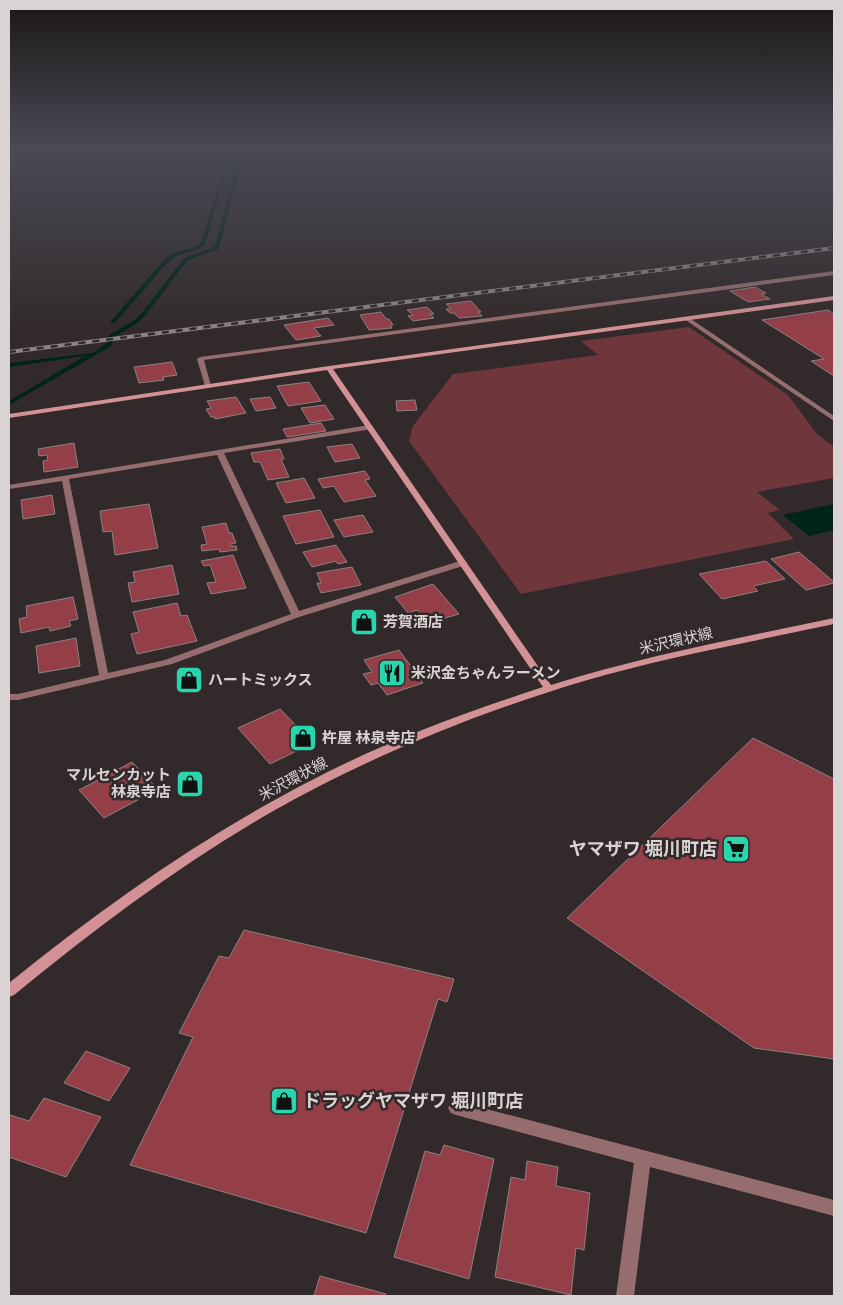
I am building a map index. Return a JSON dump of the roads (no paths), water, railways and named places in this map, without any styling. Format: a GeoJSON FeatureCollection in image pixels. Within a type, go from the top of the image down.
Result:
{"type":"FeatureCollection","features":[{"type":"Feature","properties":{"kind":"street"},"geometry":{"type":"LineString","coordinates":[[208,386],[200,359],[834,273]]}},
{"type":"Feature","properties":{"kind":"street"},"geometry":{"type":"LineString","coordinates":[[9,416],[329,368],[834,298]]}},
{"type":"Feature","properties":{"kind":"street"},"geometry":{"type":"LineString","coordinates":[[686,318],[834,419]]}},
{"type":"Feature","properties":{"kind":"street"},"geometry":{"type":"LineString","coordinates":[[329,368],[549,689]]}},
{"type":"Feature","properties":{"kind":"street"},"geometry":{"type":"LineString","coordinates":[[9,487],[369,427]]}},
{"type":"Feature","properties":{"kind":"street"},"geometry":{"type":"LineString","coordinates":[[220,452],[296,615]]}},
{"type":"Feature","properties":{"kind":"street"},"geometry":{"type":"LineString","coordinates":[[65,478],[104,676]]}},
{"type":"Feature","properties":{"kind":"street"},"geometry":{"type":"LineString","coordinates":[[9,697],[18,697],[186,656],[296,615],[463,563]]}},
{"type":"Feature","properties":{"kind":"street","name":"米沢環状線"},"geometry":{"type":"LineString","coordinates":[[9,991],[109,913],[172,868],[302,790],[412,738],[549,689],[627,668],[834,621]]}},
{"type":"Feature","properties":{"kind":"street"},"geometry":{"type":"LineString","coordinates":[[456,1108],[834,1208]]}},
{"type":"Feature","properties":{"kind":"street"},"geometry":{"type":"LineString","coordinates":[[625,1296],[643,1158]]}},
{"type":"Feature","properties":{"kind":"waterway"},"geometry":{"type":"LineString","coordinates":[[113,322],[165,262],[176,254],[194,249],[203,244],[213,210]]}},
{"type":"Feature","properties":{"kind":"waterway"},"geometry":{"type":"LineString","coordinates":[[9,403],[109,345],[111,336],[134,323],[143,315],[186,259],[217,248],[227,210]]}},
{"type":"Feature","properties":{"kind":"waterway"},"geometry":{"type":"LineString","coordinates":[[9,365],[90,354]]}},
{"type":"Feature","properties":{"kind":"railway"},"geometry":{"type":"LineString","coordinates":[[9,352],[834,248]]}},
{"type":"Feature","properties":{"kind":"place","name":"芳賀酒店"},"geometry":{"type":"Point","coordinates":[364,622]}},
{"type":"Feature","properties":{"kind":"place","name":"米沢金ちゃんラーメン"},"geometry":{"type":"Point","coordinates":[392,673]}},
{"type":"Feature","properties":{"kind":"place","name":"ハートミックス"},"geometry":{"type":"Point","coordinates":[189,680]}},
{"type":"Feature","properties":{"kind":"place","name":"杵屋 林泉寺店"},"geometry":{"type":"Point","coordinates":[303,738]}},
{"type":"Feature","properties":{"kind":"place","name":"マルセンカット 林泉寺店"},"geometry":{"type":"Point","coordinates":[190,784]}},
{"type":"Feature","properties":{"kind":"place","name":"ヤマザワ 堀川町店"},"geometry":{"type":"Point","coordinates":[736,849]}},
{"type":"Feature","properties":{"kind":"place","name":"ドラッグヤマザワ 堀川町店"},"geometry":{"type":"Point","coordinates":[284,1101]}}]}
